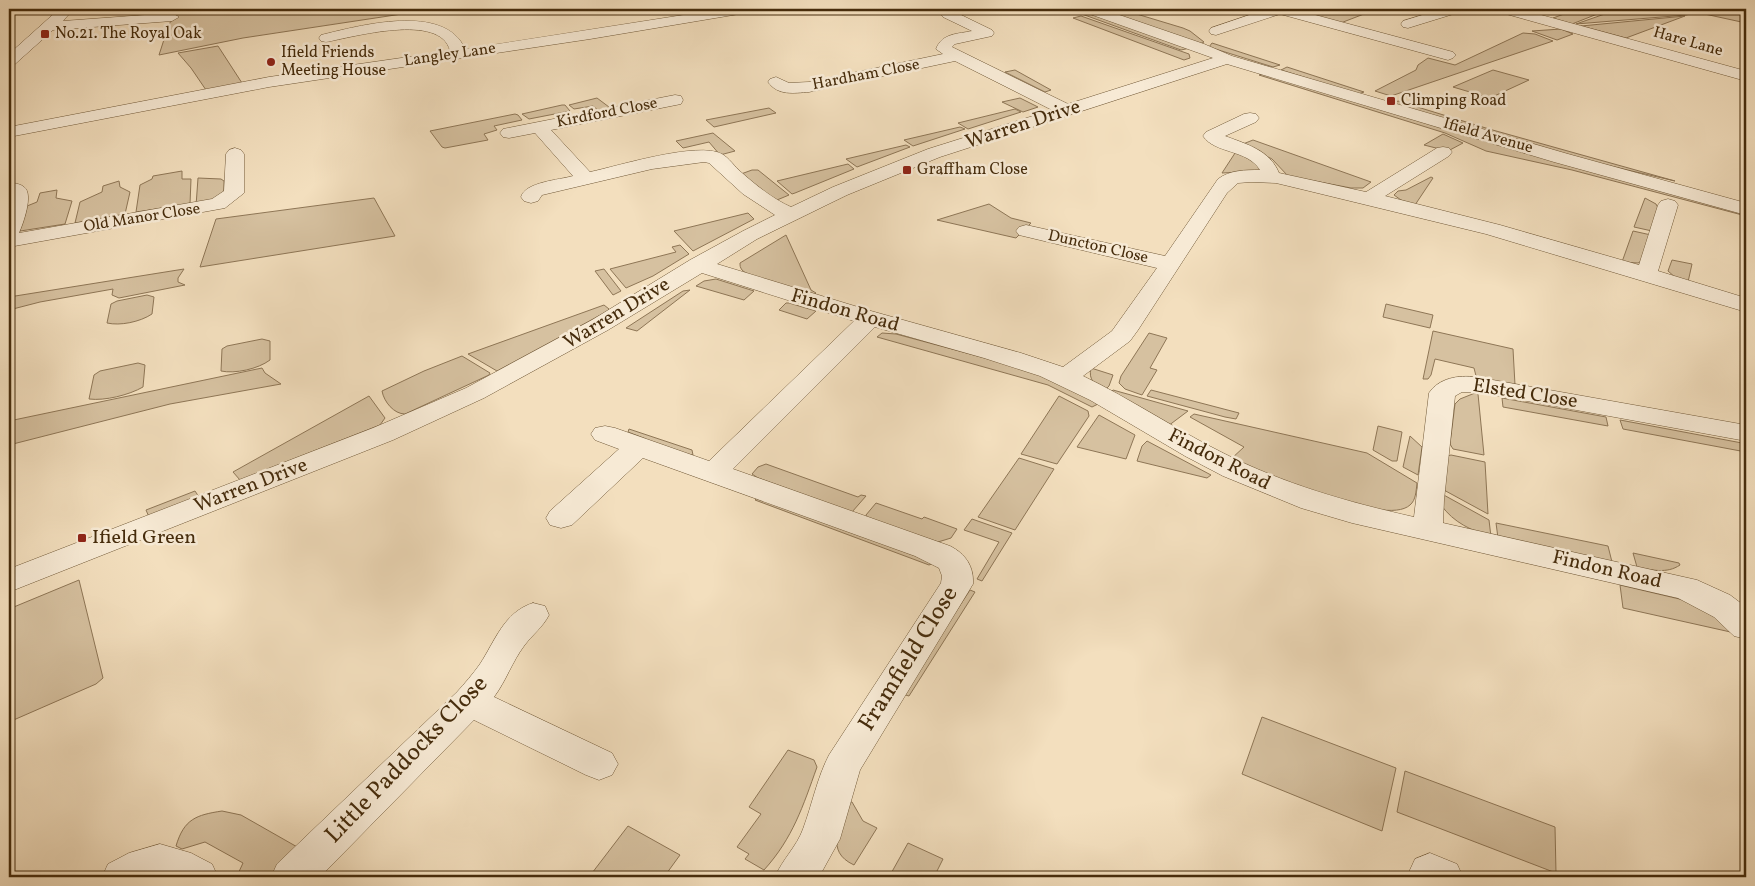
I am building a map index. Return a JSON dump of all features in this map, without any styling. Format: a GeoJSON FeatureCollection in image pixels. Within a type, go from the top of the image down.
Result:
{"type":"FeatureCollection","features":[{"type":"Feature","properties":{"kind":"street"},"geometry":{"type":"LineString","coordinates":[[9,62],[68,9]]}},
{"type":"Feature","properties":{"kind":"street","name":"Langley Lane"},"geometry":{"type":"LineString","coordinates":[[9,132],[261,84],[590,35],[745,9]]}},
{"type":"Feature","properties":{"kind":"street","name":"Ifield Avenue"},"geometry":{"type":"LineString","coordinates":[[1089,9],[1199,47],[1227,59],[1552,155],[1746,208]]}},
{"type":"Feature","properties":{"kind":"street"},"geometry":{"type":"LineString","coordinates":[[1216,31],[1279,9],[1448,55]]}},
{"type":"Feature","properties":{"kind":"street"},"geometry":{"type":"LineString","coordinates":[[1408,24],[1455,9]]}},
{"type":"Feature","properties":{"kind":"street"},"geometry":{"type":"LineString","coordinates":[[1504,9],[1620,41],[1605,47],[1727,82],[1741,83],[1746,78]]}},
{"type":"Feature","properties":{"kind":"street"},"geometry":{"type":"LineString","coordinates":[[948,14],[987,33],[956,38],[946,43],[944,48],[1039,98],[1067,110]]}},
{"type":"Feature","properties":{"kind":"street"},"geometry":{"type":"LineString","coordinates":[[49,26],[172,17]]}},
{"type":"Feature","properties":{"kind":"street"},"geometry":{"type":"LineString","coordinates":[[326,38],[399,27],[430,26],[438,29],[453,42],[458,48],[458,54]]}},
{"type":"Feature","properties":{"kind":"street"},"geometry":{"type":"LineString","coordinates":[[9,40],[36,38]]}},
{"type":"Feature","properties":{"kind":"street","name":"Hardham Close"},"geometry":{"type":"LineString","coordinates":[[776,82],[786,88],[809,87],[957,56]]}},
{"type":"Feature","properties":{"kind":"street","name":"Warren Drive"},"geometry":{"type":"LineString","coordinates":[[9,581],[383,434],[475,393],[600,325],[698,265],[790,214],[908,163],[1227,59]]}},
{"type":"Feature","properties":{"kind":"street","name":"Kirdford Close"},"geometry":{"type":"LineString","coordinates":[[509,133],[676,100]]}},
{"type":"Feature","properties":{"kind":"street"},"geometry":{"type":"LineString","coordinates":[[1250,118],[1212,136],[1258,156],[1268,165],[1272,178]]}},
{"type":"Feature","properties":{"kind":"street","name":"Kirdford Close"},"geometry":{"type":"LineString","coordinates":[[539,127],[586,179]]}},
{"type":"Feature","properties":{"kind":"street"},"geometry":{"type":"LineString","coordinates":[[1371,198],[1443,152]]}},
{"type":"Feature","properties":{"kind":"street","name":"Old Manor Close"},"geometry":{"type":"LineString","coordinates":[[9,241],[218,204],[234,193],[235,154]]}},
{"type":"Feature","properties":{"kind":"street"},"geometry":{"type":"LineString","coordinates":[[531,197],[535,191],[586,179],[688,157],[709,156],[715,158],[761,199],[771,206],[790,214]]}},
{"type":"Feature","properties":{"kind":"street"},"geometry":{"type":"LineString","coordinates":[[1066,377],[1121,336],[1225,183],[1230,179],[1243,176],[1272,178],[1371,198],[1505,234],[1746,305]]}},
{"type":"Feature","properties":{"kind":"street"},"geometry":{"type":"LineString","coordinates":[[9,188],[18,191],[17,212],[9,232]]}},
{"type":"Feature","properties":{"kind":"street"},"geometry":{"type":"LineString","coordinates":[[1644,274],[1649,268],[1668,205]]}},
{"type":"Feature","properties":{"kind":"street","name":"Duncton Close"},"geometry":{"type":"LineString","coordinates":[[1026,231],[1170,264]]}},
{"type":"Feature","properties":{"kind":"street","name":"Findon Road"},"geometry":{"type":"LineString","coordinates":[[698,265],[870,319],[1017,360],[1066,377],[1114,402],[1196,450],[1264,484],[1304,500],[1352,513],[1686,588],[1709,598],[1730,611],[1746,627]]}},
{"type":"Feature","properties":{"kind":"street"},"geometry":{"type":"LineString","coordinates":[[714,472],[870,319]]}},
{"type":"Feature","properties":{"kind":"street","name":"Elsted Close"},"geometry":{"type":"LineString","coordinates":[[1428,530],[1429,500],[1442,393],[1453,386],[1470,384],[1489,387],[1746,433]]}},
{"type":"Feature","properties":{"kind":"street","name":"Framfield Close"},"geometry":{"type":"LineString","coordinates":[[605,434],[638,448],[714,472],[926,548],[954,563],[959,573],[957,584],[842,766],[820,839],[796,877]]}},
{"type":"Feature","properties":{"kind":"street"},"geometry":{"type":"LineString","coordinates":[[561,518],[638,448]]}},
{"type":"Feature","properties":{"kind":"street","name":"Little Paddocks Close"},"geometry":{"type":"LineString","coordinates":[[292,877],[470,702],[485,684],[511,638],[533,615]]}},
{"type":"Feature","properties":{"kind":"street"},"geometry":{"type":"LineString","coordinates":[[470,702],[599,764]]}},
{"type":"Feature","properties":{"kind":"street"},"geometry":{"type":"LineString","coordinates":[[123,877],[141,866],[166,862],[197,877]]}},
{"type":"Feature","properties":{"kind":"shaded area"},"geometry":{"type":"Polygon","coordinates":[[[180,9],[410,9],[415,12],[243,38],[159,55],[169,24],[180,9]]]}},
{"type":"Feature","properties":{"kind":"shaded area"},"geometry":{"type":"Polygon","coordinates":[[[1068,9],[1080,9],[1190,48],[1181,50],[1068,9]]]}},
{"type":"Feature","properties":{"kind":"shaded area"},"geometry":{"type":"Polygon","coordinates":[[[1098,9],[1120,9],[1183,28],[1204,42],[1200,44],[1098,9]]]}},
{"type":"Feature","properties":{"kind":"shaded area"},"geometry":{"type":"Polygon","coordinates":[[[1301,9],[1344,9],[1364,14],[1338,24],[1294,12],[1301,9]]]}},
{"type":"Feature","properties":{"kind":"shaded area"},"geometry":{"type":"Polygon","coordinates":[[[1578,9],[1605,11],[1572,24],[1553,18],[1578,9]]]}},
{"type":"Feature","properties":{"kind":"shaded area"},"geometry":{"type":"Polygon","coordinates":[[[1619,9],[1712,9],[1686,15],[1576,24],[1619,9]]]}},
{"type":"Feature","properties":{"kind":"shaded area"},"geometry":{"type":"Polygon","coordinates":[[[1719,9],[1746,14],[1746,23],[1700,13],[1719,9]]]}},
{"type":"Feature","properties":{"kind":"shaded area"},"geometry":{"type":"Polygon","coordinates":[[[1081,16],[1189,54],[1190,58],[1184,60],[1073,18],[1081,16]]]}},
{"type":"Feature","properties":{"kind":"shaded area"},"geometry":{"type":"Polygon","coordinates":[[[1685,16],[1626,38],[1581,26],[1685,16]]]}},
{"type":"Feature","properties":{"kind":"shaded area"},"geometry":{"type":"Polygon","coordinates":[[[1561,29],[1573,34],[1557,40],[1532,31],[1561,29]]]}},
{"type":"Feature","properties":{"kind":"shaded area"},"geometry":{"type":"Polygon","coordinates":[[[1523,33],[1535,34],[1553,41],[1391,96],[1375,91],[1416,70],[1418,65],[1428,58],[1455,65],[1523,33]]]}},
{"type":"Feature","properties":{"kind":"shaded area"},"geometry":{"type":"Polygon","coordinates":[[[1212,43],[1280,65],[1273,67],[1209,47],[1212,43]]]}},
{"type":"Feature","properties":{"kind":"shaded area"},"geometry":{"type":"Polygon","coordinates":[[[218,46],[242,83],[206,90],[178,53],[218,46]]]}},
{"type":"Feature","properties":{"kind":"shaded area"},"geometry":{"type":"Polygon","coordinates":[[[1287,67],[1364,92],[1358,94],[1281,70],[1287,67]]]}},
{"type":"Feature","properties":{"kind":"shaded area"},"geometry":{"type":"Polygon","coordinates":[[[1015,70],[1051,90],[1045,92],[1005,72],[1015,70]]]}},
{"type":"Feature","properties":{"kind":"shaded area"},"geometry":{"type":"Polygon","coordinates":[[[1493,70],[1529,80],[1490,98],[1453,87],[1493,70]]]}},
{"type":"Feature","properties":{"kind":"shaded area"},"geometry":{"type":"Polygon","coordinates":[[[1265,73],[1559,162],[1746,213],[1746,216],[1572,170],[1486,151],[1445,133],[1259,75],[1265,73]]]}},
{"type":"Feature","properties":{"kind":"shaded area"},"geometry":{"type":"Polygon","coordinates":[[[597,98],[613,110],[600,112],[593,106],[574,109],[569,105],[597,98]]]}},
{"type":"Feature","properties":{"kind":"shaded area"},"geometry":{"type":"Polygon","coordinates":[[[1020,98],[1038,107],[1023,112],[1002,102],[1020,98]]]}},
{"type":"Feature","properties":{"kind":"shaded area"},"geometry":{"type":"Polygon","coordinates":[[[1398,101],[1489,129],[1675,181],[1576,158],[1392,104],[1398,101]]]}},
{"type":"Feature","properties":{"kind":"shaded area"},"geometry":{"type":"Polygon","coordinates":[[[565,105],[570,111],[529,119],[522,114],[565,105]]]}},
{"type":"Feature","properties":{"kind":"shaded area"},"geometry":{"type":"Polygon","coordinates":[[[769,108],[776,113],[714,127],[706,120],[769,108]]]}},
{"type":"Feature","properties":{"kind":"shaded area"},"geometry":{"type":"Polygon","coordinates":[[[1015,109],[1021,112],[968,129],[958,123],[1015,109]]]}},
{"type":"Feature","properties":{"kind":"shaded area"},"geometry":{"type":"Polygon","coordinates":[[[515,114],[522,120],[494,126],[497,130],[484,134],[488,140],[445,148],[442,147],[430,131],[515,114]]]}},
{"type":"Feature","properties":{"kind":"shaded area"},"geometry":{"type":"Polygon","coordinates":[[[960,127],[965,129],[913,146],[904,140],[960,127]]]}},
{"type":"Feature","properties":{"kind":"shaded area"},"geometry":{"type":"Polygon","coordinates":[[[713,133],[735,151],[720,155],[709,142],[683,148],[676,141],[713,133]]]}},
{"type":"Feature","properties":{"kind":"shaded area"},"geometry":{"type":"Polygon","coordinates":[[[1443,134],[1463,143],[1448,151],[1424,145],[1443,134]]]}},
{"type":"Feature","properties":{"kind":"shaded area"},"geometry":{"type":"Polygon","coordinates":[[[1253,140],[1371,182],[1363,188],[1351,188],[1288,176],[1272,159],[1243,144],[1253,140]]]}},
{"type":"Feature","properties":{"kind":"shaded area"},"geometry":{"type":"Polygon","coordinates":[[[906,145],[910,147],[857,167],[846,159],[906,145]]]}},
{"type":"Feature","properties":{"kind":"shaded area"},"geometry":{"type":"Polygon","coordinates":[[[1237,150],[1260,167],[1259,171],[1222,173],[1237,150]]]}},
{"type":"Feature","properties":{"kind":"shaded area"},"geometry":{"type":"Polygon","coordinates":[[[848,164],[854,169],[792,194],[777,181],[848,164]]]}},
{"type":"Feature","properties":{"kind":"shaded area"},"geometry":{"type":"Polygon","coordinates":[[[758,170],[789,195],[777,200],[772,199],[741,174],[758,170]]]}},
{"type":"Feature","properties":{"kind":"shaded area"},"geometry":{"type":"Polygon","coordinates":[[[182,171],[182,179],[191,179],[190,204],[136,212],[140,185],[152,179],[153,176],[182,171]]]}},
{"type":"Feature","properties":{"kind":"shaded area"},"geometry":{"type":"Polygon","coordinates":[[[1431,177],[1433,178],[1415,205],[1401,200],[1394,195],[1398,191],[1406,190],[1431,177]]]}},
{"type":"Feature","properties":{"kind":"shaded area"},"geometry":{"type":"Polygon","coordinates":[[[198,178],[221,179],[224,181],[224,193],[196,206],[198,178]]]}},
{"type":"Feature","properties":{"kind":"shaded area"},"geometry":{"type":"Polygon","coordinates":[[[119,181],[120,187],[130,192],[125,214],[75,223],[80,202],[102,192],[103,186],[119,181]]]}},
{"type":"Feature","properties":{"kind":"shaded area"},"geometry":{"type":"Polygon","coordinates":[[[57,190],[56,198],[72,201],[65,224],[14,232],[22,208],[37,202],[40,193],[57,190]]]}},
{"type":"Feature","properties":{"kind":"shaded area"},"geometry":{"type":"Polygon","coordinates":[[[374,198],[395,236],[200,267],[216,219],[374,198]]]}},
{"type":"Feature","properties":{"kind":"shaded area"},"geometry":{"type":"Polygon","coordinates":[[[1645,198],[1656,204],[1658,208],[1652,231],[1634,227],[1645,198]]]}},
{"type":"Feature","properties":{"kind":"shaded area"},"geometry":{"type":"Polygon","coordinates":[[[989,204],[1011,218],[1031,223],[1016,238],[937,220],[989,204]]]}},
{"type":"Feature","properties":{"kind":"shaded area"},"geometry":{"type":"Polygon","coordinates":[[[748,213],[754,219],[693,251],[674,231],[748,213]]]}},
{"type":"Feature","properties":{"kind":"shaded area"},"geometry":{"type":"Polygon","coordinates":[[[1633,231],[1651,235],[1642,261],[1638,263],[1622,262],[1633,231]]]}},
{"type":"Feature","properties":{"kind":"shaded area"},"geometry":{"type":"Polygon","coordinates":[[[786,235],[811,290],[816,293],[812,296],[754,277],[740,267],[740,263],[786,235]]]}},
{"type":"Feature","properties":{"kind":"shaded area"},"geometry":{"type":"Polygon","coordinates":[[[680,245],[689,254],[653,276],[626,288],[610,269],[676,252],[672,247],[680,245]]]}},
{"type":"Feature","properties":{"kind":"shaded area"},"geometry":{"type":"Polygon","coordinates":[[[1672,260],[1692,264],[1688,282],[1676,278],[1668,271],[1672,260]]]}},
{"type":"Feature","properties":{"kind":"shaded area"},"geometry":{"type":"Polygon","coordinates":[[[184,269],[178,278],[178,282],[185,285],[119,298],[112,295],[113,289],[40,302],[9,310],[9,297],[184,269]]]}},
{"type":"Feature","properties":{"kind":"shaded area"},"geometry":{"type":"Polygon","coordinates":[[[604,269],[621,291],[613,295],[595,271],[604,269]]]}},
{"type":"Feature","properties":{"kind":"shaded area"},"geometry":{"type":"Polygon","coordinates":[[[716,279],[754,291],[744,300],[696,286],[704,281],[716,279]]]}},
{"type":"Feature","properties":{"kind":"shaded area"},"geometry":{"type":"Polygon","coordinates":[[[690,290],[637,331],[626,328],[683,291],[690,290]]]}},
{"type":"Feature","properties":{"kind":"shaded area"},"geometry":{"type":"Polygon","coordinates":[[[147,295],[154,297],[152,314],[130,323],[107,323],[111,304],[147,295]]]}},
{"type":"Feature","properties":{"kind":"shaded area"},"geometry":{"type":"Polygon","coordinates":[[[786,303],[816,311],[807,319],[779,310],[786,303]]]}},
{"type":"Feature","properties":{"kind":"shaded area"},"geometry":{"type":"Polygon","coordinates":[[[1386,304],[1433,315],[1430,328],[1383,317],[1386,304]]]}},
{"type":"Feature","properties":{"kind":"shaded area"},"geometry":{"type":"Polygon","coordinates":[[[604,305],[609,309],[606,312],[497,371],[468,354],[604,305]]]}},
{"type":"Feature","properties":{"kind":"shaded area"},"geometry":{"type":"Polygon","coordinates":[[[1433,331],[1513,349],[1515,385],[1481,379],[1476,376],[1474,368],[1435,359],[1431,375],[1428,379],[1423,379],[1433,331]]]}},
{"type":"Feature","properties":{"kind":"shaded area"},"geometry":{"type":"Polygon","coordinates":[[[882,333],[896,334],[1037,372],[1100,403],[1092,407],[1048,385],[877,337],[882,333]]]}},
{"type":"Feature","properties":{"kind":"shaded area"},"geometry":{"type":"Polygon","coordinates":[[[1149,333],[1167,338],[1150,368],[1157,370],[1142,395],[1125,389],[1119,383],[1121,376],[1149,333]]]}},
{"type":"Feature","properties":{"kind":"shaded area"},"geometry":{"type":"Polygon","coordinates":[[[262,339],[270,341],[270,360],[246,370],[221,371],[222,349],[227,346],[262,339]]]}},
{"type":"Feature","properties":{"kind":"shaded area"},"geometry":{"type":"Polygon","coordinates":[[[462,356],[490,373],[489,375],[405,414],[397,412],[390,407],[382,391],[462,356]]]}},
{"type":"Feature","properties":{"kind":"shaded area"},"geometry":{"type":"Polygon","coordinates":[[[138,363],[145,365],[143,387],[117,397],[89,399],[94,375],[100,371],[138,363]]]}},
{"type":"Feature","properties":{"kind":"shaded area"},"geometry":{"type":"Polygon","coordinates":[[[262,368],[265,373],[281,384],[170,404],[9,445],[9,421],[262,368]]]}},
{"type":"Feature","properties":{"kind":"shaded area"},"geometry":{"type":"Polygon","coordinates":[[[1091,368],[1113,375],[1109,386],[1105,390],[1091,379],[1091,368]]]}},
{"type":"Feature","properties":{"kind":"shaded area"},"geometry":{"type":"Polygon","coordinates":[[[1113,390],[1188,411],[1168,426],[1110,393],[1113,390]]]}},
{"type":"Feature","properties":{"kind":"shaded area"},"geometry":{"type":"Polygon","coordinates":[[[1151,390],[1239,413],[1236,419],[1225,417],[1147,396],[1151,390]]]}},
{"type":"Feature","properties":{"kind":"shaded area"},"geometry":{"type":"Polygon","coordinates":[[[1475,393],[1478,394],[1484,455],[1453,449],[1450,444],[1455,404],[1460,399],[1475,393]]]}},
{"type":"Feature","properties":{"kind":"shaded area"},"geometry":{"type":"Polygon","coordinates":[[[369,396],[385,418],[380,425],[240,480],[233,472],[369,396]]]}},
{"type":"Feature","properties":{"kind":"shaded area"},"geometry":{"type":"Polygon","coordinates":[[[1059,396],[1088,411],[1089,416],[1057,464],[1021,454],[1059,396]]]}},
{"type":"Feature","properties":{"kind":"shaded area"},"geometry":{"type":"Polygon","coordinates":[[[1502,398],[1606,417],[1608,426],[1503,407],[1502,398]]]}},
{"type":"Feature","properties":{"kind":"shaded area"},"geometry":{"type":"Polygon","coordinates":[[[1194,414],[1367,453],[1417,483],[1415,498],[1410,505],[1396,510],[1376,509],[1350,504],[1294,485],[1231,459],[1244,447],[1190,417],[1194,414]]]}},
{"type":"Feature","properties":{"kind":"shaded area"},"geometry":{"type":"Polygon","coordinates":[[[1099,415],[1135,435],[1126,459],[1077,447],[1099,415]]]}},
{"type":"Feature","properties":{"kind":"shaded area"},"geometry":{"type":"Polygon","coordinates":[[[1620,420],[1742,443],[1746,452],[1623,429],[1620,420]]]}},
{"type":"Feature","properties":{"kind":"shaded area"},"geometry":{"type":"Polygon","coordinates":[[[1378,426],[1402,432],[1397,461],[1392,461],[1373,450],[1378,426]]]}},
{"type":"Feature","properties":{"kind":"shaded area"},"geometry":{"type":"Polygon","coordinates":[[[629,429],[692,450],[693,455],[669,451],[628,432],[629,429]]]}},
{"type":"Feature","properties":{"kind":"shaded area"},"geometry":{"type":"Polygon","coordinates":[[[1410,436],[1422,447],[1418,475],[1403,467],[1410,436]]]}},
{"type":"Feature","properties":{"kind":"shaded area"},"geometry":{"type":"Polygon","coordinates":[[[1147,441],[1211,475],[1207,478],[1137,461],[1142,446],[1147,441]]]}},
{"type":"Feature","properties":{"kind":"shaded area"},"geometry":{"type":"Polygon","coordinates":[[[1451,455],[1485,462],[1488,514],[1442,489],[1447,456],[1451,455]]]}},
{"type":"Feature","properties":{"kind":"shaded area"},"geometry":{"type":"Polygon","coordinates":[[[1019,458],[1054,469],[1015,530],[978,517],[1019,458]]]}},
{"type":"Feature","properties":{"kind":"shaded area"},"geometry":{"type":"Polygon","coordinates":[[[766,464],[858,497],[861,495],[866,496],[852,512],[758,478],[752,474],[758,467],[766,464]]]}},
{"type":"Feature","properties":{"kind":"shaded area"},"geometry":{"type":"Polygon","coordinates":[[[195,491],[199,497],[149,517],[146,510],[195,491]]]}},
{"type":"Feature","properties":{"kind":"shaded area"},"geometry":{"type":"Polygon","coordinates":[[[1442,494],[1489,520],[1491,537],[1470,529],[1451,517],[1441,505],[1442,494]]]}},
{"type":"Feature","properties":{"kind":"shaded area"},"geometry":{"type":"Polygon","coordinates":[[[759,496],[934,563],[929,565],[755,500],[759,496]]]}},
{"type":"Feature","properties":{"kind":"shaded area"},"geometry":{"type":"Polygon","coordinates":[[[876,503],[957,529],[951,538],[938,542],[867,518],[866,515],[876,503]]]}},
{"type":"Feature","properties":{"kind":"shaded area"},"geometry":{"type":"Polygon","coordinates":[[[972,519],[1012,533],[982,581],[977,579],[999,542],[964,530],[972,519]]]}},
{"type":"Feature","properties":{"kind":"shaded area"},"geometry":{"type":"Polygon","coordinates":[[[1496,523],[1608,546],[1612,562],[1498,538],[1496,523]]]}},
{"type":"Feature","properties":{"kind":"shaded area"},"geometry":{"type":"Polygon","coordinates":[[[1633,553],[1679,563],[1680,565],[1670,570],[1653,570],[1637,567],[1633,553]]]}},
{"type":"Feature","properties":{"kind":"shaded area"},"geometry":{"type":"Polygon","coordinates":[[[79,580],[103,678],[96,684],[9,722],[9,609],[79,580]]]}},
{"type":"Feature","properties":{"kind":"shaded area"},"geometry":{"type":"Polygon","coordinates":[[[1620,585],[1688,601],[1702,607],[1735,633],[1623,608],[1620,585]]]}},
{"type":"Feature","properties":{"kind":"shaded area"},"geometry":{"type":"Polygon","coordinates":[[[970,590],[975,592],[909,696],[902,694],[970,590]]]}},
{"type":"Feature","properties":{"kind":"shaded area"},"geometry":{"type":"Polygon","coordinates":[[[1262,717],[1396,768],[1382,831],[1242,774],[1262,717]]]}},
{"type":"Feature","properties":{"kind":"shaded area"},"geometry":{"type":"Polygon","coordinates":[[[788,750],[814,760],[817,767],[790,834],[764,870],[745,859],[749,854],[737,847],[761,814],[749,807],[788,750]]]}},
{"type":"Feature","properties":{"kind":"shaded area"},"geometry":{"type":"Polygon","coordinates":[[[1405,771],[1555,827],[1556,873],[1397,812],[1405,771]]]}},
{"type":"Feature","properties":{"kind":"shaded area"},"geometry":{"type":"Polygon","coordinates":[[[848,802],[852,802],[863,821],[877,828],[854,865],[839,853],[837,846],[839,829],[848,802]]]}},
{"type":"Feature","properties":{"kind":"shaded area"},"geometry":{"type":"Polygon","coordinates":[[[222,811],[241,815],[299,848],[274,872],[268,875],[245,877],[237,876],[243,863],[205,842],[182,849],[176,846],[183,830],[192,820],[205,814],[222,811]]]}},
{"type":"Feature","properties":{"kind":"shaded area"},"geometry":{"type":"Polygon","coordinates":[[[628,826],[680,855],[664,877],[589,877],[628,826]]]}},
{"type":"Feature","properties":{"kind":"shaded area"},"geometry":{"type":"Polygon","coordinates":[[[908,843],[943,859],[934,877],[889,877],[908,843]]]}},
{"type":"Feature","properties":{"kind":"place","name":"No.21. The Royal Oak"},"geometry":{"type":"Point","coordinates":[45,34]}},
{"type":"Feature","properties":{"kind":"place","name":"Ifield Friends Meeting House"},"geometry":{"type":"Point","coordinates":[271,62]}},
{"type":"Feature","properties":{"kind":"place","name":"Climping Road"},"geometry":{"type":"Point","coordinates":[1391,101]}},
{"type":"Feature","properties":{"kind":"place","name":"Graffham Close"},"geometry":{"type":"Point","coordinates":[907,170]}},
{"type":"Feature","properties":{"kind":"place","name":"Ifield Green"},"geometry":{"type":"Point","coordinates":[82,538]}}]}
